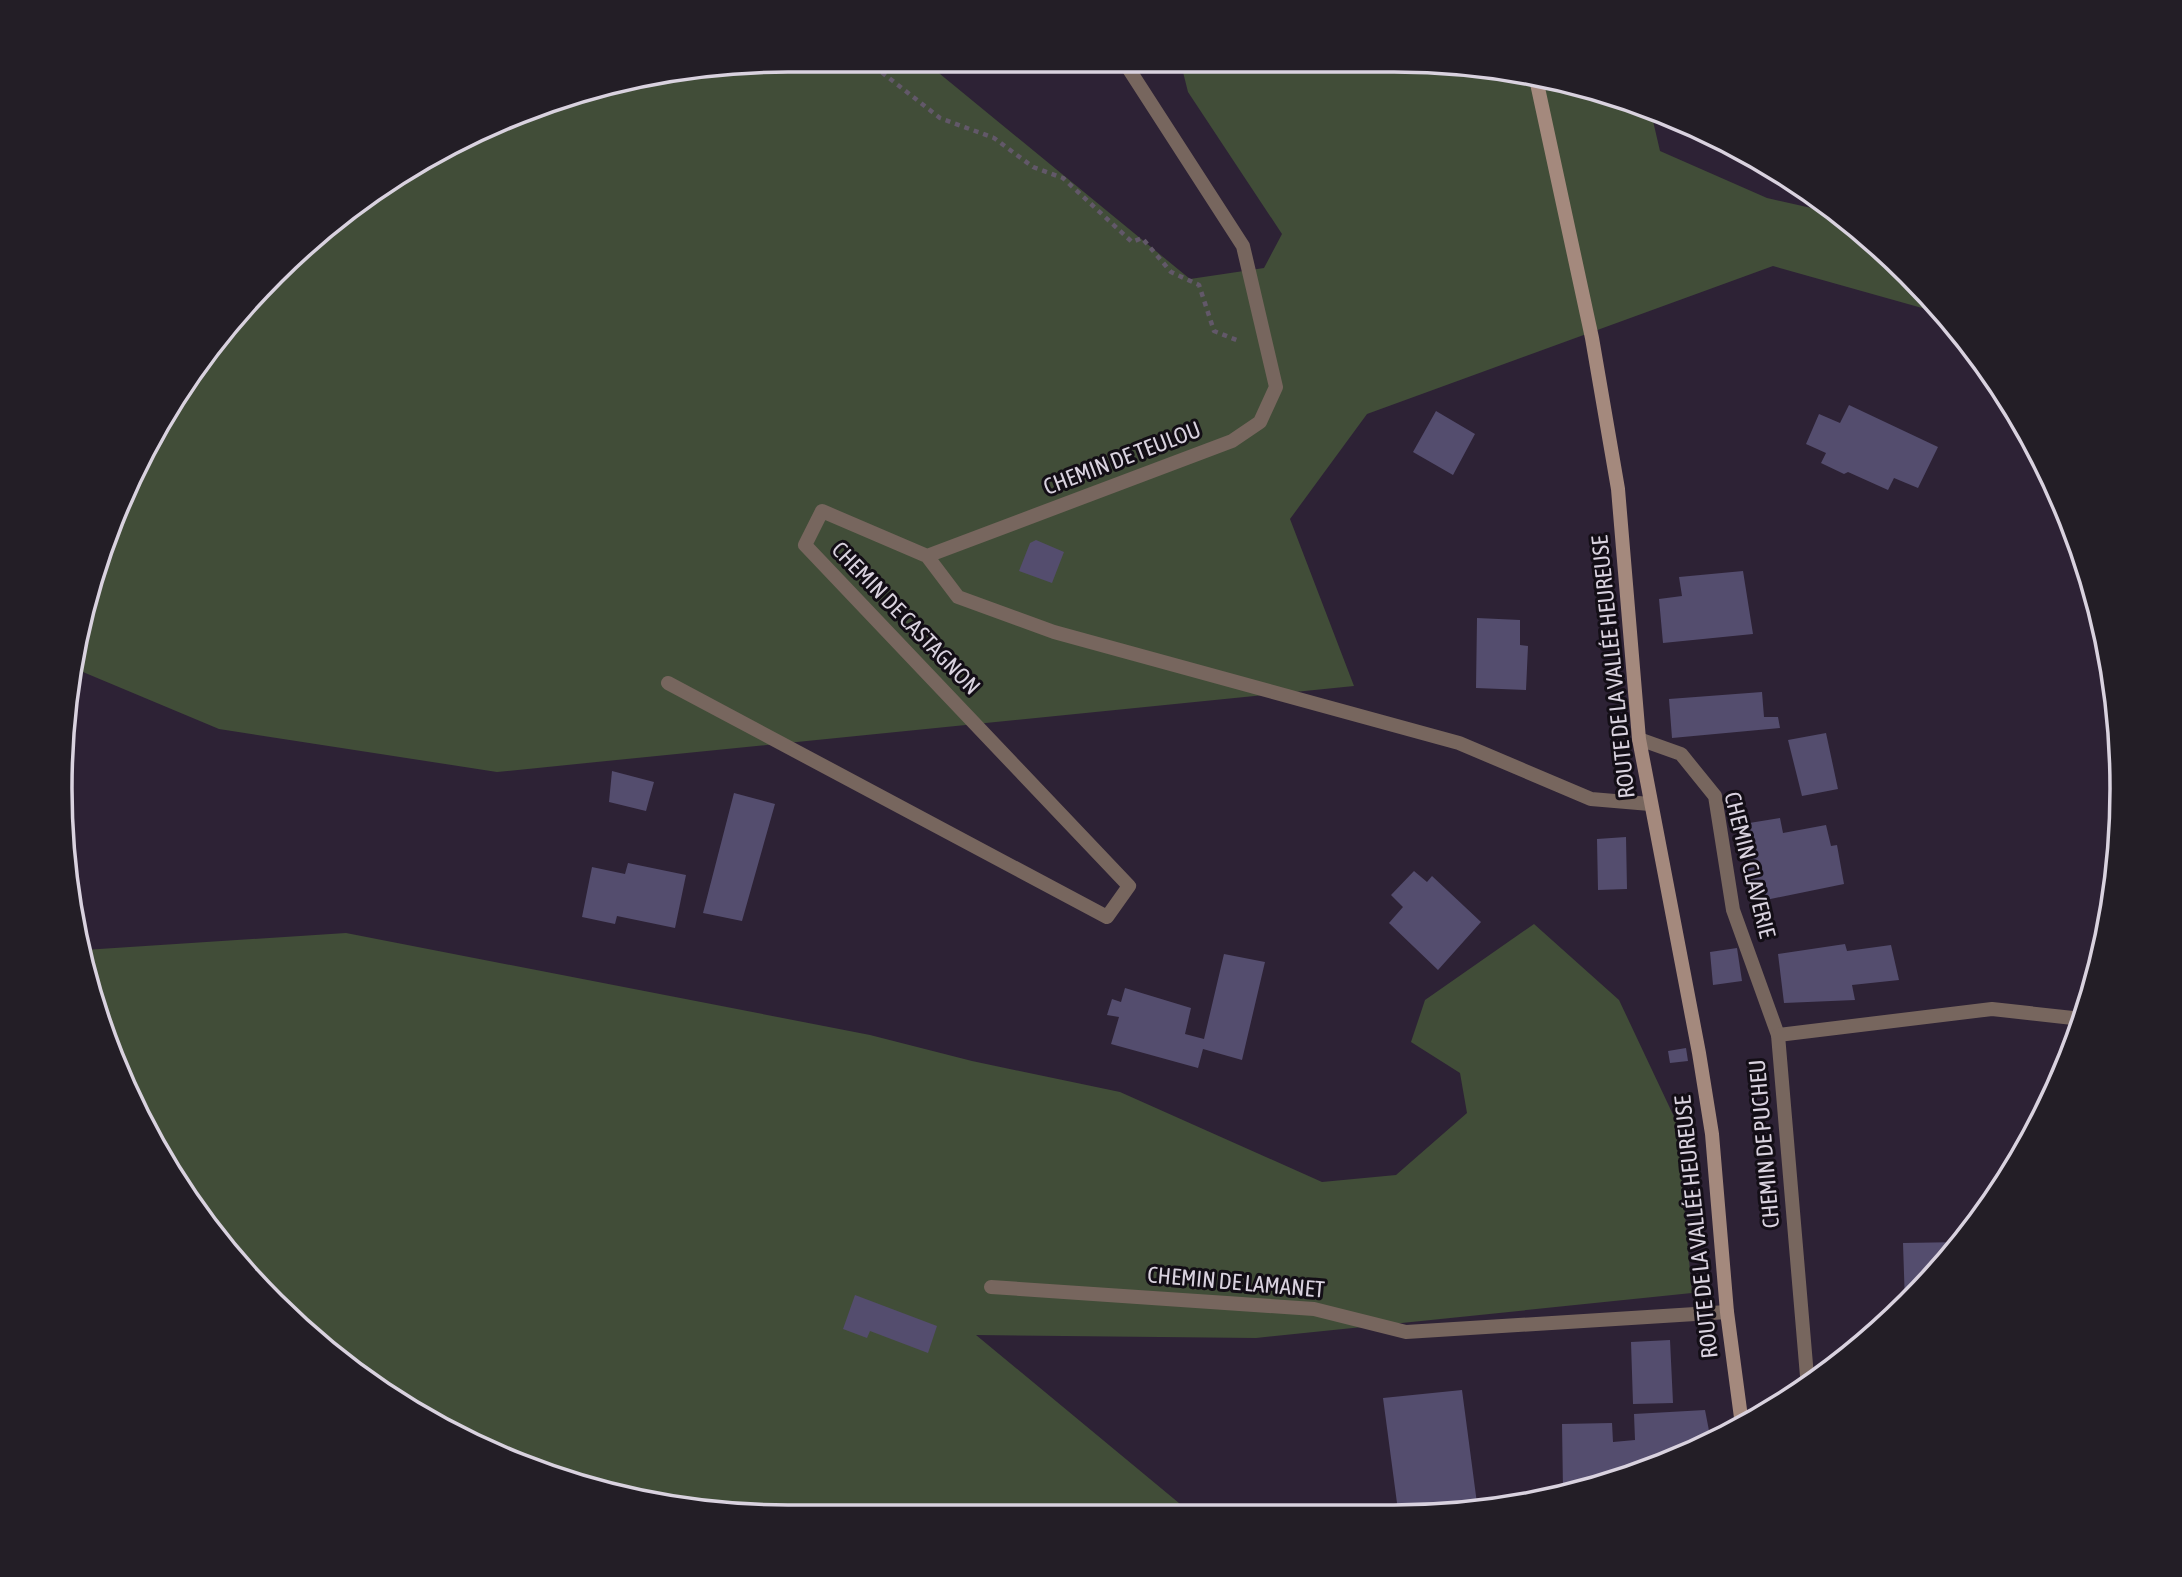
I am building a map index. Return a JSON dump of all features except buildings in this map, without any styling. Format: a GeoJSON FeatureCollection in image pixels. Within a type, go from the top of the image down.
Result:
{"type":"FeatureCollection","features":[{"type":"Feature","properties":{"kind":"street","name":"CHEMIN DE TEULOU"},"geometry":{"type":"LineString","coordinates":[[927,556],[1232,441],[1260,422],[1276,387],[1243,246],[1131,72]]}},
{"type":"Feature","properties":{"kind":"street","name":"ROUTE DE LA VALLÉE HEUREUSE"},"geometry":{"type":"LineString","coordinates":[[1538,87],[1592,338],[1618,489],[1639,739],[1712,1134],[1727,1312],[1741,1415]]}},
{"type":"Feature","properties":{"kind":"street","name":"CHEMIN DE CASTAGNON"},"geometry":{"type":"LineString","coordinates":[[668,683],[1107,917],[1129,886],[805,545],[822,511],[927,556],[958,597],[1054,632],[1459,743],[1591,799],[1650,804]]}},
{"type":"Feature","properties":{"kind":"street","name":"CHEMIN CLAVERIE"},"geometry":{"type":"LineString","coordinates":[[1639,739],[1681,754],[1715,796],[1733,910],[1778,1035]]}},
{"type":"Feature","properties":{"kind":"street","name":"CHEMIN DE PUCHEU"},"geometry":{"type":"LineString","coordinates":[[1807,1374],[1778,1035],[1992,1009],[2072,1018]]}},
{"type":"Feature","properties":{"kind":"street","name":"CHEMIN DE LAMANET"},"geometry":{"type":"LineString","coordinates":[[991,1287],[1314,1308],[1406,1332],[1727,1312]]}},
{"type":"Feature","properties":{"kind":"path"},"geometry":{"type":"LineString","coordinates":[[881,72],[940,118],[994,138],[1033,167],[1063,178],[1132,242],[1142,238],[1171,272],[1199,285],[1214,331]]}},
{"type":"Feature","properties":{"kind":"green space"},"geometry":{"type":"Polygon","coordinates":[[[938,72],[1190,279],[1264,268],[1282,234],[1188,92],[1183,72],[1394,72],[1487,78],[1579,96],[1653,121],[1660,151],[1767,198],[1814,209],[1866,250],[1925,309],[1773,266],[1367,414],[1290,519],[1354,686],[497,772],[219,729],[82,672],[96,603],[110,558],[126,514],[168,430],[220,352],[250,316],[316,250],[352,220],[430,168],[471,146],[514,126],[603,96],[695,78],[742,73],[938,72]]]}},
{"type":"Feature","properties":{"kind":"green space"},"geometry":{"type":"Polygon","coordinates":[[[1534,924],[1619,1000],[1677,1123],[1692,1293],[1256,1338],[976,1335],[1181,1505],[742,1504],[695,1499],[603,1481],[514,1451],[430,1409],[390,1384],[316,1327],[250,1261],[220,1225],[168,1147],[126,1063],[110,1019],[91,950],[346,933],[870,1035],[972,1061],[1120,1092],[1322,1182],[1396,1175],[1467,1113],[1460,1073],[1411,1042],[1425,1000],[1534,924]]]}}]}
